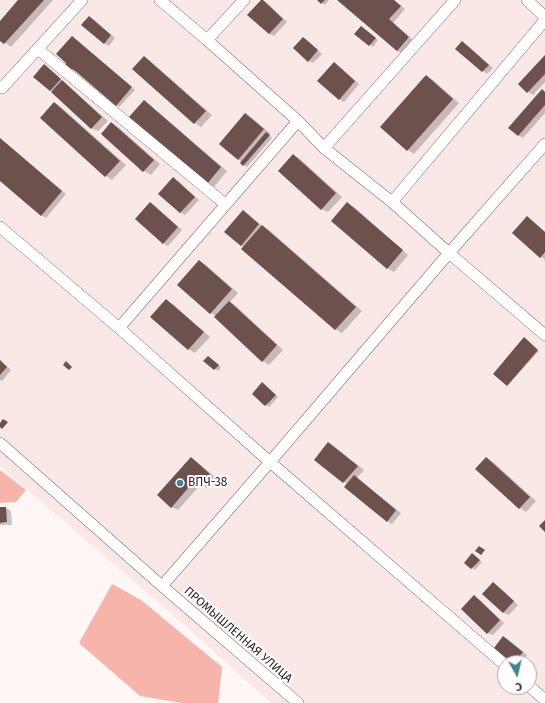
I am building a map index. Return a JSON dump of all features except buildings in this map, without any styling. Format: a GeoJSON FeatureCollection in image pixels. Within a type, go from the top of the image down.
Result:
{"type":"FeatureCollection","features":[{"type":"Feature","properties":{"kind":"street"},"geometry":{"type":"LineString","coordinates":[[0,87],[2,88],[82,0]]}},
{"type":"Feature","properties":{"kind":"street"},"geometry":{"type":"LineString","coordinates":[[160,0],[298,121],[324,148],[392,202],[545,335]]}},
{"type":"Feature","properties":{"kind":"street"},"geometry":{"type":"LineString","coordinates":[[207,40],[244,0]]}},
{"type":"Feature","properties":{"kind":"street"},"geometry":{"type":"LineString","coordinates":[[324,148],[455,0]]}},
{"type":"Feature","properties":{"kind":"street"},"geometry":{"type":"LineString","coordinates":[[527,0],[545,17]]}},
{"type":"Feature","properties":{"kind":"street"},"geometry":{"type":"LineString","coordinates":[[392,202],[545,20]]}},
{"type":"Feature","properties":{"kind":"street"},"geometry":{"type":"LineString","coordinates":[[38,49],[225,204]]}},
{"type":"Feature","properties":{"kind":"street"},"geometry":{"type":"LineString","coordinates":[[119,328],[298,121]]}},
{"type":"Feature","properties":{"kind":"street"},"geometry":{"type":"LineString","coordinates":[[162,586],[545,144]]}},
{"type":"Feature","properties":{"kind":"street"},"geometry":{"type":"LineString","coordinates":[[0,227],[119,328],[270,462],[497,658]]}},
{"type":"Feature","properties":{"kind":"street","name":"ПРОМЫШЛЕННАЯ УЛИЦА"},"geometry":{"type":"LineString","coordinates":[[0,443],[162,586],[298,703]]}},
{"type":"Feature","properties":{"kind":"street"},"geometry":{"type":"LineString","coordinates":[[537,693],[545,700]]}},
{"type":"Feature","properties":{"kind":"shaded area"},"geometry":{"type":"Polygon","coordinates":[[[0,0],[545,0],[545,703],[271,703],[181,622],[0,466],[0,0]]]}},
{"type":"Feature","properties":{"kind":"shaded area"},"geometry":{"type":"Polygon","coordinates":[[[0,470],[26,490],[16,502],[0,503],[0,470]]]}},
{"type":"Feature","properties":{"kind":"shaded area"},"geometry":{"type":"Polygon","coordinates":[[[112,584],[141,600],[222,667],[218,703],[182,703],[140,696],[79,643],[112,584]]]}},
{"type":"Feature","properties":{"kind":"place","name":"ВПЧ-38"},"geometry":{"type":"Point","coordinates":[180,483]}}]}
